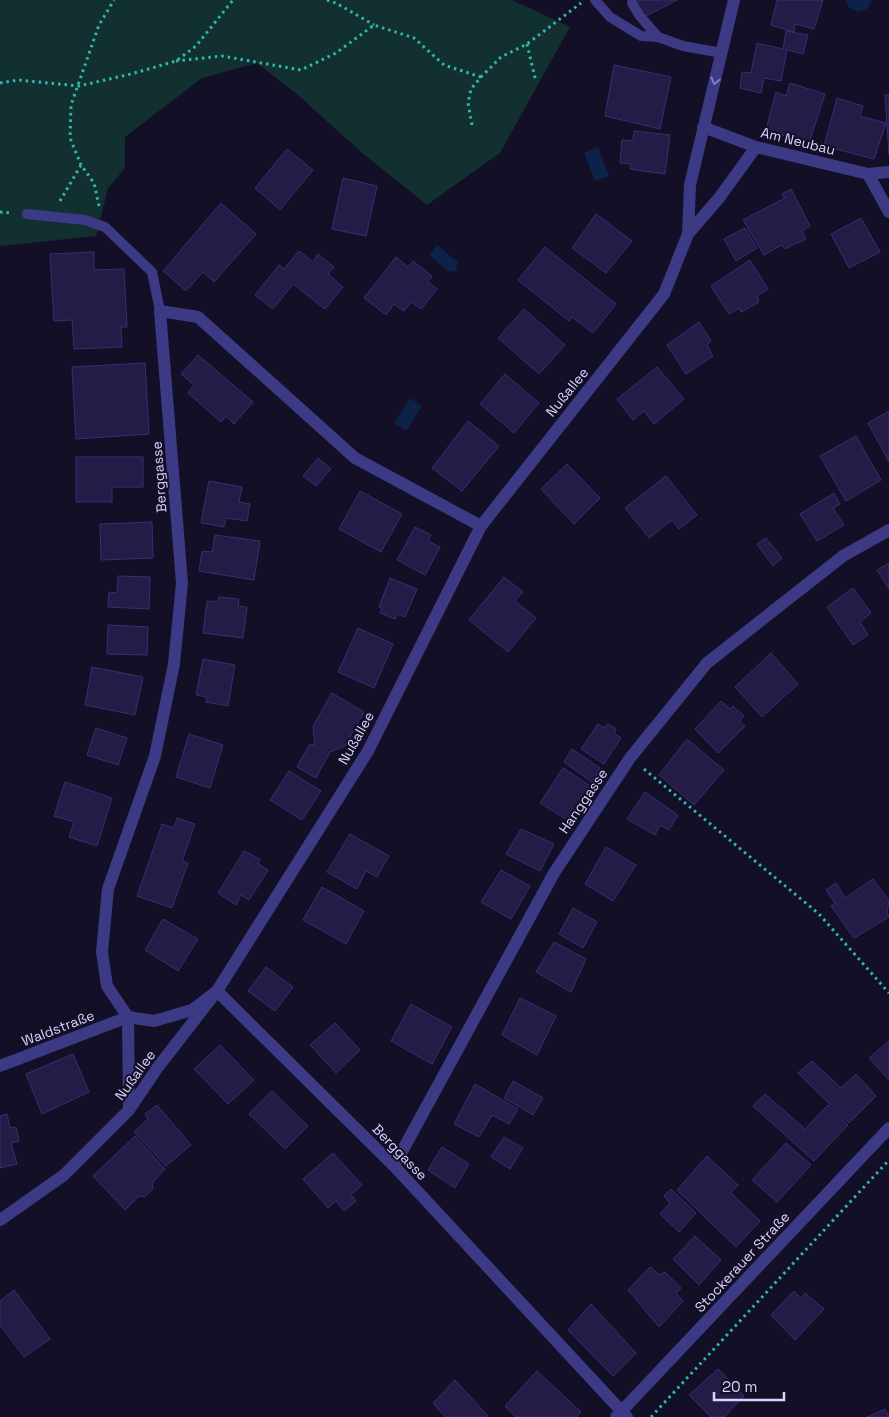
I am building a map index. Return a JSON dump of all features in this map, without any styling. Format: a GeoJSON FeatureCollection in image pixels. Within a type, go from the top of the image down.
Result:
{"type":"FeatureCollection","features":[{"type":"Feature","properties":{"kind":"street","name":"Nußallee"},"geometry":{"type":"LineString","coordinates":[[0,1220],[64,1175],[128,1110],[158,1067],[217,991],[368,751],[481,526],[664,294],[688,234],[690,185],[734,0]]}},
{"type":"Feature","properties":{"kind":"street","name":"Am Neubau"},"geometry":{"type":"LineString","coordinates":[[703,127],[756,147],[868,174],[889,172]]}},
{"type":"Feature","properties":{"kind":"street","name":"Nußallee"},"geometry":{"type":"LineString","coordinates":[[688,234],[720,198],[756,147]]}},
{"type":"Feature","properties":{"kind":"street"},"geometry":{"type":"LineString","coordinates":[[868,174],[889,212]]}},
{"type":"Feature","properties":{"kind":"street"},"geometry":{"type":"LineString","coordinates":[[160,310],[198,317],[355,458],[481,526]]}},
{"type":"Feature","properties":{"kind":"street","name":"Berggasse"},"geometry":{"type":"LineString","coordinates":[[128,1017],[107,986],[102,952],[108,889],[155,756],[174,664],[182,583],[160,310]]}},
{"type":"Feature","properties":{"kind":"street","name":"Hanggasse"},"geometry":{"type":"LineString","coordinates":[[394,1166],[554,873],[630,758],[707,663],[843,556],[889,530]]}},
{"type":"Feature","properties":{"kind":"street"},"geometry":{"type":"LineString","coordinates":[[128,1110],[128,1017],[154,1021],[192,1010],[217,991]]}},
{"type":"Feature","properties":{"kind":"street","name":"Berggasse"},"geometry":{"type":"LineString","coordinates":[[217,991],[394,1166],[621,1415]]}},
{"type":"Feature","properties":{"kind":"street","name":"Waldstraße"},"geometry":{"type":"LineString","coordinates":[[0,1066],[128,1017]]}},
{"type":"Feature","properties":{"kind":"street","name":"Stockerauer Straße"},"geometry":{"type":"LineString","coordinates":[[621,1415],[889,1128]]}},
{"type":"Feature","properties":{"kind":"lane"},"geometry":{"type":"LineString","coordinates":[[595,0],[610,17],[641,36],[658,37],[683,46],[722,53]]}},
{"type":"Feature","properties":{"kind":"lane"},"geometry":{"type":"LineString","coordinates":[[632,3],[643,20],[658,37]]}},
{"type":"Feature","properties":{"kind":"lane"},"geometry":{"type":"LineString","coordinates":[[27,214],[85,220],[105,227],[152,272],[160,310]]}},
{"type":"Feature","properties":{"kind":"path"},"geometry":{"type":"LineString","coordinates":[[97,204],[94,184],[81,165],[70,138],[71,105],[79,86],[98,25],[114,0]]}},
{"type":"Feature","properties":{"kind":"path"},"geometry":{"type":"LineString","coordinates":[[176,61],[196,46],[233,0]]}},
{"type":"Feature","properties":{"kind":"path"},"geometry":{"type":"LineString","coordinates":[[327,0],[336,3],[374,25],[414,38],[444,65],[481,77]]}},
{"type":"Feature","properties":{"kind":"path"},"geometry":{"type":"LineString","coordinates":[[472,125],[468,103],[471,89],[481,77],[501,57],[527,44],[585,0]]}},
{"type":"Feature","properties":{"kind":"path"},"geometry":{"type":"LineString","coordinates":[[0,83],[18,80],[79,86],[176,61],[222,56],[301,70],[336,53],[374,25]]}},
{"type":"Feature","properties":{"kind":"path"},"geometry":{"type":"LineString","coordinates":[[527,44],[536,82]]}},
{"type":"Feature","properties":{"kind":"path"},"geometry":{"type":"LineString","coordinates":[[52,217],[81,165]]}},
{"type":"Feature","properties":{"kind":"path"},"geometry":{"type":"LineString","coordinates":[[630,758],[819,914],[889,992]]}},
{"type":"Feature","properties":{"kind":"path"},"geometry":{"type":"LineString","coordinates":[[651,1417],[889,1160]]}},
{"type":"Feature","properties":{"kind":"green space"},"geometry":{"type":"Polygon","coordinates":[[[0,0],[512,0],[570,27],[500,153],[427,205],[361,152],[298,95],[257,63],[202,78],[125,137],[125,168],[108,188],[96,236],[0,246],[0,0]]]}},
{"type":"Feature","properties":{"kind":"water"},"geometry":{"type":"Polygon","coordinates":[[[846,0],[872,0],[867,9],[858,12],[848,7],[846,0]]]}},
{"type":"Feature","properties":{"kind":"water"},"geometry":{"type":"Polygon","coordinates":[[[598,147],[609,176],[595,181],[584,153],[598,147]]]}},
{"type":"Feature","properties":{"kind":"water"},"geometry":{"type":"Polygon","coordinates":[[[437,245],[459,263],[456,265],[457,271],[451,270],[449,272],[429,255],[437,245]]]}},
{"type":"Feature","properties":{"kind":"water"},"geometry":{"type":"Polygon","coordinates":[[[410,398],[422,406],[406,431],[394,423],[410,398]]]}},
{"type":"Feature","properties":{"kind":"building"},"geometry":{"type":"Polygon","coordinates":[[[635,0],[677,0],[644,17],[635,0]]]}},
{"type":"Feature","properties":{"kind":"building"},"geometry":{"type":"Polygon","coordinates":[[[777,0],[823,0],[814,29],[795,24],[794,32],[771,25],[777,0]]]}},
{"type":"Feature","properties":{"kind":"building"},"geometry":{"type":"Polygon","coordinates":[[[786,31],[808,35],[803,54],[787,50],[781,81],[764,78],[761,93],[740,88],[742,72],[751,73],[757,43],[783,49],[786,31]]]}},
{"type":"Feature","properties":{"kind":"building"},"geometry":{"type":"Polygon","coordinates":[[[614,65],[671,77],[660,129],[605,116],[614,65]]]}},
{"type":"Feature","properties":{"kind":"building"},"geometry":{"type":"Polygon","coordinates":[[[790,83],[825,94],[809,143],[766,130],[776,92],[786,96],[790,83]]]}},
{"type":"Feature","properties":{"kind":"building"},"geometry":{"type":"Polygon","coordinates":[[[885,95],[889,95],[889,155],[885,95]]]}},
{"type":"Feature","properties":{"kind":"building"},"geometry":{"type":"Polygon","coordinates":[[[837,98],[863,106],[860,116],[886,123],[874,159],[824,146],[837,98]]]}},
{"type":"Feature","properties":{"kind":"building"},"geometry":{"type":"Polygon","coordinates":[[[634,131],[670,135],[665,174],[630,169],[631,164],[620,163],[622,140],[633,141],[634,131]]]}},
{"type":"Feature","properties":{"kind":"building"},"geometry":{"type":"Polygon","coordinates":[[[287,149],[313,170],[280,210],[255,188],[287,149]]]}},
{"type":"Feature","properties":{"kind":"building"},"geometry":{"type":"Polygon","coordinates":[[[343,178],[377,186],[366,236],[332,229],[343,178]]]}},
{"type":"Feature","properties":{"kind":"building"},"geometry":{"type":"Polygon","coordinates":[[[791,189],[810,226],[802,231],[806,239],[785,249],[782,245],[764,255],[743,220],[785,198],[782,194],[791,189]]]}},
{"type":"Feature","properties":{"kind":"building"},"geometry":{"type":"Polygon","coordinates":[[[221,203],[256,234],[214,282],[203,272],[186,291],[163,271],[221,203]]]}},
{"type":"Feature","properties":{"kind":"building"},"geometry":{"type":"Polygon","coordinates":[[[596,214],[632,241],[606,273],[572,248],[596,214]]]}},
{"type":"Feature","properties":{"kind":"building"},"geometry":{"type":"Polygon","coordinates":[[[861,218],[880,252],[849,268],[831,234],[861,218]]]}},
{"type":"Feature","properties":{"kind":"building"},"geometry":{"type":"Polygon","coordinates":[[[745,228],[757,248],[736,261],[724,239],[745,228]]]}},
{"type":"Feature","properties":{"kind":"building"},"geometry":{"type":"Polygon","coordinates":[[[545,247],[616,304],[593,333],[572,317],[569,321],[518,280],[545,247]]]}},
{"type":"Feature","properties":{"kind":"building"},"geometry":{"type":"Polygon","coordinates":[[[299,251],[313,262],[318,254],[334,267],[328,274],[343,287],[325,309],[293,284],[273,309],[255,295],[279,265],[284,269],[299,251]]]}},
{"type":"Feature","properties":{"kind":"building"},"geometry":{"type":"Polygon","coordinates":[[[94,252],[94,270],[124,269],[127,327],[121,327],[122,347],[74,349],[72,320],[54,321],[50,254],[94,252]]]}},
{"type":"Feature","properties":{"kind":"building"},"geometry":{"type":"Polygon","coordinates":[[[396,257],[408,267],[413,261],[432,276],[428,282],[437,289],[421,309],[411,302],[404,311],[394,304],[386,315],[364,298],[396,257]]]}},
{"type":"Feature","properties":{"kind":"building"},"geometry":{"type":"Polygon","coordinates":[[[750,260],[768,289],[757,296],[759,302],[741,312],[739,308],[729,314],[711,286],[750,260]]]}},
{"type":"Feature","properties":{"kind":"building"},"geometry":{"type":"Polygon","coordinates":[[[524,309],[565,345],[539,374],[498,338],[524,309]]]}},
{"type":"Feature","properties":{"kind":"building"},"geometry":{"type":"Polygon","coordinates":[[[699,322],[711,341],[707,345],[713,356],[686,374],[667,345],[699,322]]]}},
{"type":"Feature","properties":{"kind":"building"},"geometry":{"type":"Polygon","coordinates":[[[198,355],[253,402],[234,424],[226,416],[221,422],[188,393],[194,385],[181,374],[198,355]]]}},
{"type":"Feature","properties":{"kind":"building"},"geometry":{"type":"Polygon","coordinates":[[[145,363],[149,434],[76,439],[72,367],[145,363]]]}},
{"type":"Feature","properties":{"kind":"building"},"geometry":{"type":"Polygon","coordinates":[[[657,367],[684,399],[654,424],[644,411],[633,420],[617,399],[657,367]]]}},
{"type":"Feature","properties":{"kind":"building"},"geometry":{"type":"Polygon","coordinates":[[[505,374],[539,403],[514,433],[480,404],[505,374]]]}},
{"type":"Feature","properties":{"kind":"building"},"geometry":{"type":"Polygon","coordinates":[[[889,411],[889,462],[868,423],[889,411]]]}},
{"type":"Feature","properties":{"kind":"building"},"geometry":{"type":"Polygon","coordinates":[[[468,421],[499,446],[462,491],[432,468],[468,421]]]}},
{"type":"Feature","properties":{"kind":"building"},"geometry":{"type":"Polygon","coordinates":[[[856,436],[881,480],[846,501],[820,456],[856,436]]]}},
{"type":"Feature","properties":{"kind":"building"},"geometry":{"type":"Polygon","coordinates":[[[76,457],[143,457],[143,487],[112,487],[112,502],[76,502],[76,457]]]}},
{"type":"Feature","properties":{"kind":"building"},"geometry":{"type":"Polygon","coordinates":[[[318,458],[331,469],[316,486],[303,476],[318,458]]]}},
{"type":"Feature","properties":{"kind":"building"},"geometry":{"type":"Polygon","coordinates":[[[567,464],[600,498],[574,524],[541,489],[567,464]]]}},
{"type":"Feature","properties":{"kind":"building"},"geometry":{"type":"Polygon","coordinates":[[[666,476],[697,515],[679,529],[672,520],[649,538],[625,508],[666,476]]]}},
{"type":"Feature","properties":{"kind":"building"},"geometry":{"type":"Polygon","coordinates":[[[209,481],[242,487],[239,502],[250,504],[247,521],[226,518],[224,527],[201,523],[209,481]]]}},
{"type":"Feature","properties":{"kind":"building"},"geometry":{"type":"Polygon","coordinates":[[[360,491],[402,514],[381,552],[339,529],[360,491]]]}},
{"type":"Feature","properties":{"kind":"building"},"geometry":{"type":"Polygon","coordinates":[[[834,493],[840,504],[833,508],[844,525],[817,541],[800,514],[834,493]]]}},
{"type":"Feature","properties":{"kind":"building"},"geometry":{"type":"Polygon","coordinates":[[[152,522],[153,558],[101,560],[100,524],[152,522]]]}},
{"type":"Feature","properties":{"kind":"building"},"geometry":{"type":"Polygon","coordinates":[[[415,527],[431,535],[428,541],[440,547],[425,575],[397,560],[415,527]]]}},
{"type":"Feature","properties":{"kind":"building"},"geometry":{"type":"Polygon","coordinates":[[[215,535],[260,541],[254,580],[199,571],[202,551],[212,552],[215,535]]]}},
{"type":"Feature","properties":{"kind":"building"},"geometry":{"type":"Polygon","coordinates":[[[766,538],[782,558],[773,566],[757,544],[766,538]]]}},
{"type":"Feature","properties":{"kind":"building"},"geometry":{"type":"Polygon","coordinates":[[[889,563],[889,589],[877,570],[889,563]]]}},
{"type":"Feature","properties":{"kind":"building"},"geometry":{"type":"Polygon","coordinates":[[[118,576],[150,577],[149,609],[108,607],[109,592],[117,593],[118,576]]]}},
{"type":"Feature","properties":{"kind":"building"},"geometry":{"type":"Polygon","coordinates":[[[504,577],[523,592],[515,601],[536,618],[508,652],[469,620],[504,577]]]}},
{"type":"Feature","properties":{"kind":"building"},"geometry":{"type":"Polygon","coordinates":[[[390,578],[417,589],[405,617],[397,614],[395,619],[380,613],[382,608],[379,607],[390,578]]]}},
{"type":"Feature","properties":{"kind":"building"},"geometry":{"type":"Polygon","coordinates":[[[853,588],[871,613],[860,622],[868,635],[853,645],[827,607],[853,588]]]}},
{"type":"Feature","properties":{"kind":"building"},"geometry":{"type":"Polygon","coordinates":[[[219,597],[239,599],[238,606],[247,607],[243,638],[203,633],[207,601],[218,602],[219,597]]]}},
{"type":"Feature","properties":{"kind":"building"},"geometry":{"type":"Polygon","coordinates":[[[108,625],[148,627],[147,655],[107,654],[108,625]]]}},
{"type":"Feature","properties":{"kind":"building"},"geometry":{"type":"Polygon","coordinates":[[[358,628],[393,644],[374,688],[338,672],[358,628]]]}},
{"type":"Feature","properties":{"kind":"building"},"geometry":{"type":"Polygon","coordinates":[[[771,653],[798,684],[762,717],[735,687],[771,653]]]}},
{"type":"Feature","properties":{"kind":"building"},"geometry":{"type":"Polygon","coordinates":[[[203,659],[235,665],[228,706],[206,702],[207,697],[196,695],[203,659]]]}},
{"type":"Feature","properties":{"kind":"building"},"geometry":{"type":"Polygon","coordinates":[[[92,667],[143,677],[135,715],[85,705],[92,667]]]}},
{"type":"Feature","properties":{"kind":"building"},"geometry":{"type":"Polygon","coordinates":[[[332,693],[364,712],[345,746],[330,752],[316,778],[297,767],[309,745],[315,744],[313,726],[332,693]]]}},
{"type":"Feature","properties":{"kind":"building"},"geometry":{"type":"Polygon","coordinates":[[[721,701],[730,709],[733,706],[744,716],[739,722],[745,726],[718,753],[695,729],[721,701]]]}},
{"type":"Feature","properties":{"kind":"building"},"geometry":{"type":"Polygon","coordinates":[[[598,724],[604,728],[608,724],[616,729],[614,733],[621,738],[604,764],[581,749],[598,724]]]}},
{"type":"Feature","properties":{"kind":"building"},"geometry":{"type":"Polygon","coordinates":[[[96,728],[127,738],[118,765],[87,755],[96,728]]]}},
{"type":"Feature","properties":{"kind":"building"},"geometry":{"type":"Polygon","coordinates":[[[189,734],[223,745],[210,788],[176,777],[189,734]]]}},
{"type":"Feature","properties":{"kind":"building"},"geometry":{"type":"Polygon","coordinates":[[[687,739],[724,770],[694,805],[659,775],[687,739]]]}},
{"type":"Feature","properties":{"kind":"building"},"geometry":{"type":"Polygon","coordinates":[[[572,749],[600,768],[592,782],[564,762],[572,749]]]}},
{"type":"Feature","properties":{"kind":"building"},"geometry":{"type":"Polygon","coordinates":[[[563,768],[590,786],[569,821],[540,803],[563,768]]]}},
{"type":"Feature","properties":{"kind":"building"},"geometry":{"type":"Polygon","coordinates":[[[289,771],[321,791],[302,820],[270,800],[289,771]]]}},
{"type":"Feature","properties":{"kind":"building"},"geometry":{"type":"Polygon","coordinates":[[[65,782],[112,798],[97,846],[69,837],[74,822],[54,816],[65,782]]]}},
{"type":"Feature","properties":{"kind":"building"},"geometry":{"type":"Polygon","coordinates":[[[645,792],[678,815],[669,830],[660,825],[655,835],[627,819],[645,792]]]}},
{"type":"Feature","properties":{"kind":"building"},"geometry":{"type":"Polygon","coordinates":[[[177,818],[195,824],[182,861],[188,863],[172,908],[137,896],[162,824],[174,828],[177,818]]]}},
{"type":"Feature","properties":{"kind":"building"},"geometry":{"type":"Polygon","coordinates":[[[521,829],[554,844],[540,871],[506,854],[521,829]]]}},
{"type":"Feature","properties":{"kind":"building"},"geometry":{"type":"Polygon","coordinates":[[[350,834],[389,856],[377,877],[366,871],[357,889],[327,872],[350,834]]]}},
{"type":"Feature","properties":{"kind":"building"},"geometry":{"type":"Polygon","coordinates":[[[606,847],[636,865],[613,901],[585,884],[606,847]]]}},
{"type":"Feature","properties":{"kind":"building"},"geometry":{"type":"Polygon","coordinates":[[[244,851],[260,859],[258,864],[268,870],[249,900],[241,895],[236,905],[218,893],[244,851]]]}},
{"type":"Feature","properties":{"kind":"building"},"geometry":{"type":"Polygon","coordinates":[[[501,870],[530,886],[511,919],[481,902],[501,870]]]}},
{"type":"Feature","properties":{"kind":"building"},"geometry":{"type":"Polygon","coordinates":[[[873,879],[889,901],[887,913],[889,917],[854,938],[831,906],[835,903],[826,890],[836,883],[845,898],[873,879]]]}},
{"type":"Feature","properties":{"kind":"building"},"geometry":{"type":"Polygon","coordinates":[[[322,887],[364,911],[346,944],[303,920],[322,887]]]}},
{"type":"Feature","properties":{"kind":"building"},"geometry":{"type":"Polygon","coordinates":[[[573,908],[597,922],[583,948],[559,934],[573,908]]]}},
{"type":"Feature","properties":{"kind":"building"},"geometry":{"type":"Polygon","coordinates":[[[163,919],[198,939],[178,971],[145,950],[163,919]]]}},
{"type":"Feature","properties":{"kind":"building"},"geometry":{"type":"Polygon","coordinates":[[[554,942],[586,959],[571,992],[536,972],[554,942]]]}},
{"type":"Feature","properties":{"kind":"building"},"geometry":{"type":"Polygon","coordinates":[[[266,967],[293,987],[275,1011],[248,991],[266,967]]]}},
{"type":"Feature","properties":{"kind":"building"},"geometry":{"type":"Polygon","coordinates":[[[520,998],[556,1016],[537,1055],[502,1035],[520,998]]]}},
{"type":"Feature","properties":{"kind":"building"},"geometry":{"type":"Polygon","coordinates":[[[411,1004],[452,1027],[432,1064],[391,1041],[411,1004]]]}},
{"type":"Feature","properties":{"kind":"building"},"geometry":{"type":"Polygon","coordinates":[[[335,1023],[360,1050],[336,1073],[310,1045],[335,1023]]]}},
{"type":"Feature","properties":{"kind":"building"},"geometry":{"type":"Polygon","coordinates":[[[889,1041],[889,1080],[869,1058],[889,1041]]]}},
{"type":"Feature","properties":{"kind":"building"},"geometry":{"type":"Polygon","coordinates":[[[220,1045],[254,1080],[228,1104],[194,1069],[220,1045]]]}},
{"type":"Feature","properties":{"kind":"building"},"geometry":{"type":"Polygon","coordinates":[[[73,1054],[89,1092],[42,1114],[26,1074],[73,1054]]]}},
{"type":"Feature","properties":{"kind":"building"},"geometry":{"type":"Polygon","coordinates":[[[812,1061],[841,1088],[856,1074],[876,1096],[849,1123],[798,1073],[812,1061]]]}},
{"type":"Feature","properties":{"kind":"building"},"geometry":{"type":"Polygon","coordinates":[[[513,1081],[543,1098],[533,1115],[504,1098],[513,1081]]]}},
{"type":"Feature","properties":{"kind":"building"},"geometry":{"type":"Polygon","coordinates":[[[475,1084],[518,1109],[509,1124],[492,1115],[479,1137],[454,1124],[475,1084]]]}},
{"type":"Feature","properties":{"kind":"building"},"geometry":{"type":"Polygon","coordinates":[[[272,1091],[308,1126],[285,1149],[249,1114],[272,1091]]]}},
{"type":"Feature","properties":{"kind":"building"},"geometry":{"type":"Polygon","coordinates":[[[765,1094],[805,1129],[828,1105],[848,1125],[814,1161],[753,1106],[765,1094]]]}},
{"type":"Feature","properties":{"kind":"building"},"geometry":{"type":"Polygon","coordinates":[[[157,1105],[191,1145],[166,1166],[134,1132],[148,1119],[145,1114],[157,1105]]]}},
{"type":"Feature","properties":{"kind":"building"},"geometry":{"type":"Polygon","coordinates":[[[7,1114],[10,1128],[16,1127],[19,1141],[11,1143],[17,1164],[0,1168],[0,1116],[7,1114]]]}},
{"type":"Feature","properties":{"kind":"building"},"geometry":{"type":"Polygon","coordinates":[[[135,1136],[165,1169],[152,1183],[153,1188],[145,1197],[139,1196],[125,1210],[93,1176],[135,1136]]]}},
{"type":"Feature","properties":{"kind":"building"},"geometry":{"type":"Polygon","coordinates":[[[504,1137],[523,1148],[510,1169],[491,1157],[504,1137]]]}},
{"type":"Feature","properties":{"kind":"building"},"geometry":{"type":"Polygon","coordinates":[[[786,1143],[811,1165],[777,1202],[752,1180],[786,1143]]]}},
{"type":"Feature","properties":{"kind":"building"},"geometry":{"type":"Polygon","coordinates":[[[442,1147],[469,1164],[455,1188],[428,1170],[442,1147]]]}},
{"type":"Feature","properties":{"kind":"building"},"geometry":{"type":"Polygon","coordinates":[[[333,1153],[362,1185],[351,1195],[356,1201],[344,1211],[336,1201],[328,1208],[303,1179],[333,1153]]]}},
{"type":"Feature","properties":{"kind":"building"},"geometry":{"type":"Polygon","coordinates":[[[707,1156],[738,1185],[731,1193],[760,1221],[736,1247],[677,1190],[707,1156]]]}},
{"type":"Feature","properties":{"kind":"building"},"geometry":{"type":"Polygon","coordinates":[[[671,1189],[696,1213],[679,1232],[660,1214],[670,1203],[664,1196],[671,1189]]]}},
{"type":"Feature","properties":{"kind":"building"},"geometry":{"type":"Polygon","coordinates":[[[695,1236],[721,1260],[699,1285],[673,1259],[695,1236]]]}},
{"type":"Feature","properties":{"kind":"building"},"geometry":{"type":"Polygon","coordinates":[[[650,1267],[660,1275],[665,1272],[681,1288],[676,1293],[683,1301],[659,1327],[628,1290],[650,1267]]]}},
{"type":"Feature","properties":{"kind":"building"},"geometry":{"type":"Polygon","coordinates":[[[14,1290],[50,1339],[24,1357],[0,1325],[0,1301],[14,1290]]]}},
{"type":"Feature","properties":{"kind":"building"},"geometry":{"type":"Polygon","coordinates":[[[794,1291],[801,1298],[805,1293],[824,1309],[795,1340],[771,1315],[794,1291]]]}},
{"type":"Feature","properties":{"kind":"building"},"geometry":{"type":"Polygon","coordinates":[[[591,1304],[636,1353],[613,1376],[568,1330],[591,1304]]]}},
{"type":"Feature","properties":{"kind":"building"},"geometry":{"type":"Polygon","coordinates":[[[718,1369],[744,1396],[724,1417],[711,1417],[689,1395],[718,1369]]]}},
{"type":"Feature","properties":{"kind":"building"},"geometry":{"type":"Polygon","coordinates":[[[537,1371],[581,1412],[576,1417],[516,1417],[505,1406],[537,1371]]]}},
{"type":"Feature","properties":{"kind":"building"},"geometry":{"type":"Polygon","coordinates":[[[455,1380],[488,1417],[445,1417],[433,1403],[455,1380]]]}},
{"type":"Feature","properties":{"kind":"building"},"geometry":{"type":"Polygon","coordinates":[[[885,1409],[889,1417],[867,1417],[885,1409]]]}}]}
